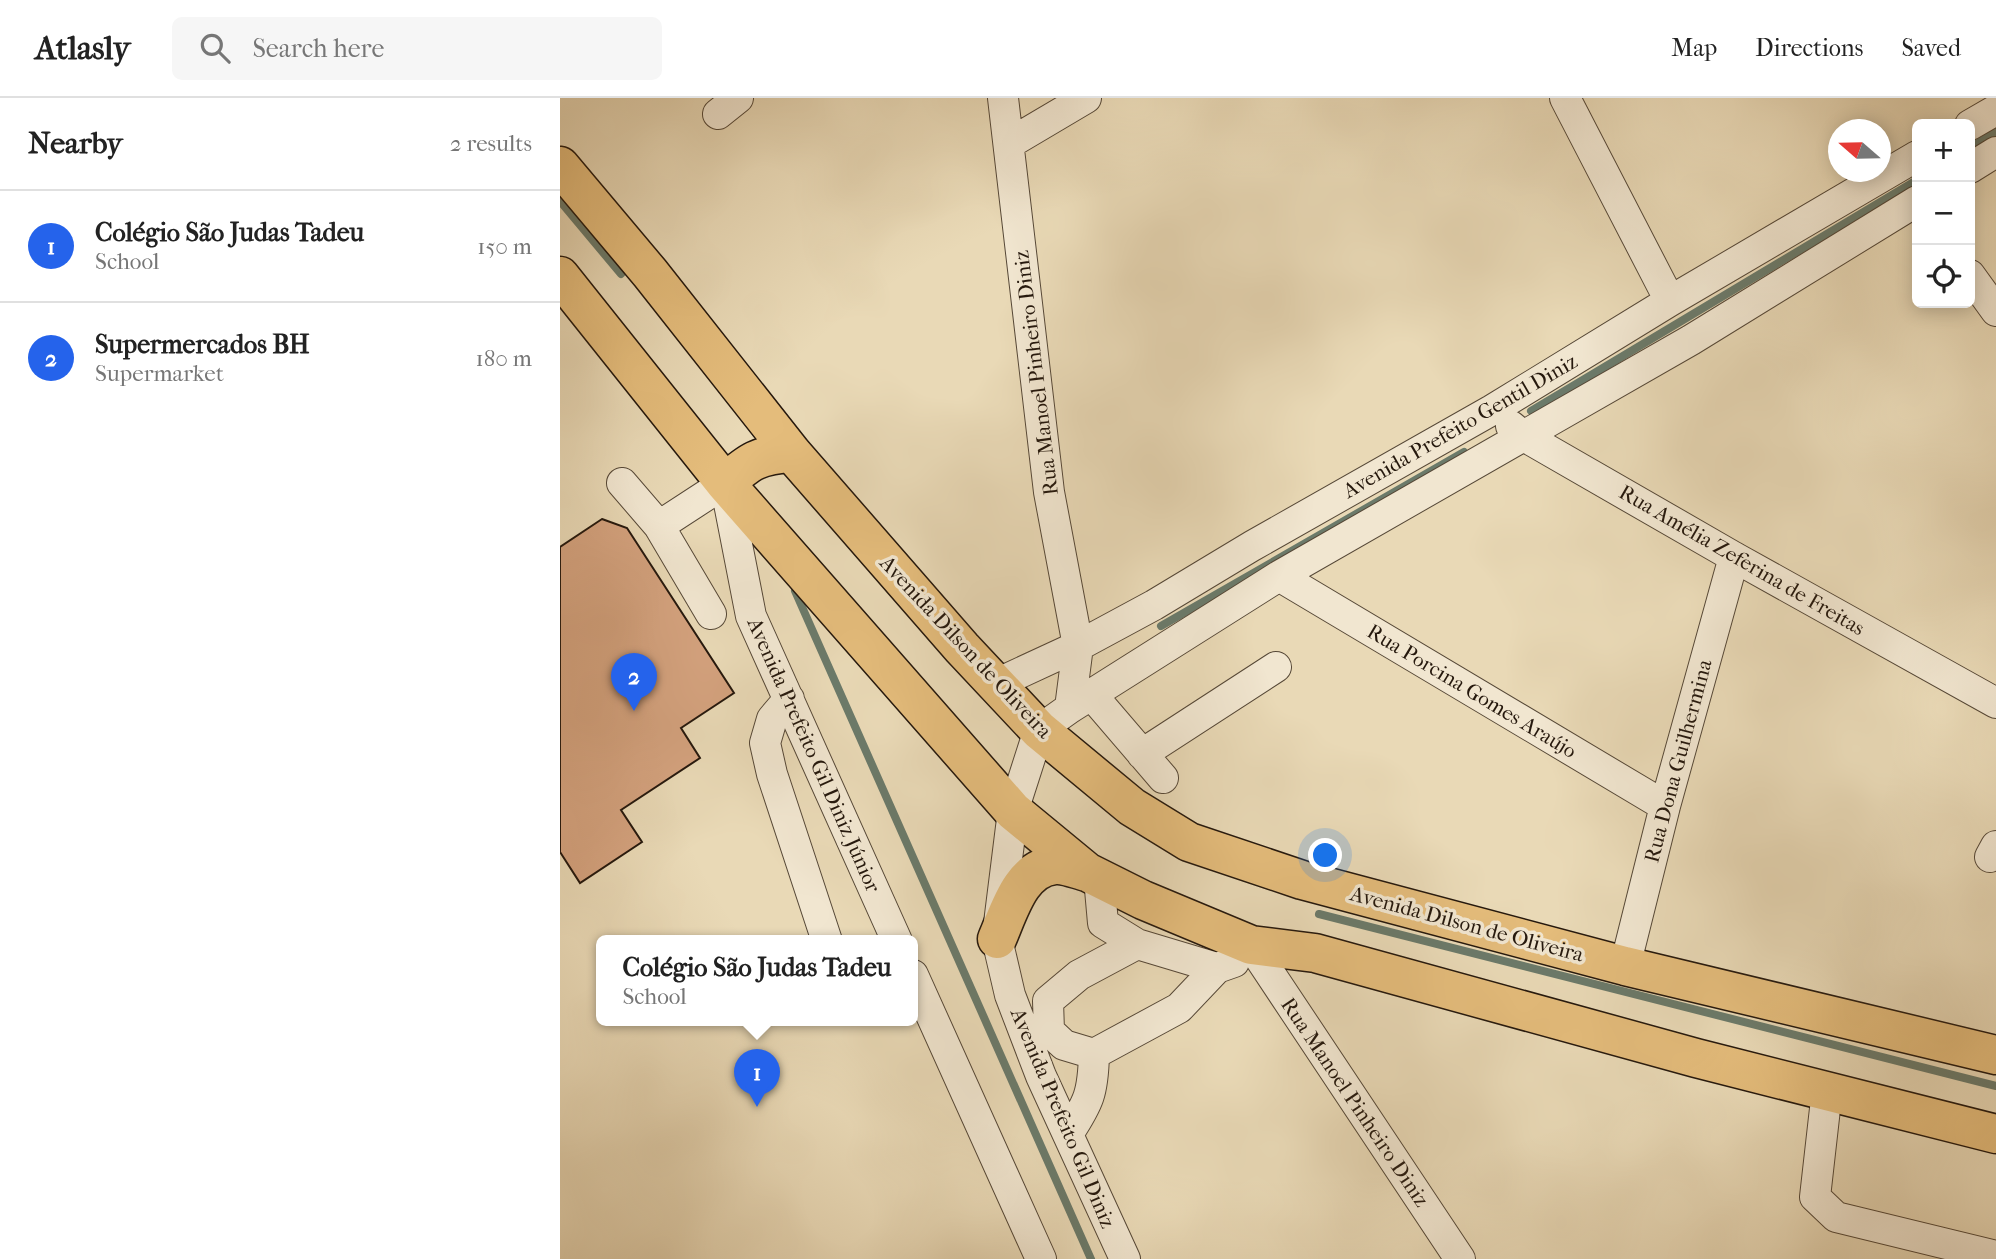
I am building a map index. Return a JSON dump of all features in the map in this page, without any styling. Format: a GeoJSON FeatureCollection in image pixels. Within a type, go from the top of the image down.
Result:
{"type":"FeatureCollection","features":[{"type":"Feature","properties":{"kind":"main road","name":"Avenida Dilson de Oliveira"},"geometry":{"type":"LineString","coordinates":[[560,166],[650,273],[792,453],[996,684],[1039,730],[1132,807],[1189,842],[1302,880],[1625,966],[1996,1055]]}},
{"type":"Feature","properties":{"kind":"main road"},"geometry":{"type":"LineString","coordinates":[[560,276],[725,484],[1013,811],[1093,875]]}},
{"type":"Feature","properties":{"kind":"main road"},"geometry":{"type":"LineString","coordinates":[[725,484],[747,464],[769,455],[792,453]]}},
{"type":"Feature","properties":{"kind":"main road"},"geometry":{"type":"LineString","coordinates":[[997,939],[1021,885],[1037,869],[1057,864],[1093,875],[1254,950],[1315,953],[1696,1058],[1996,1134]]}},
{"type":"Feature","properties":{"kind":"street","name":"Rua Manoel Pinheiro Diniz"},"geometry":{"type":"LineString","coordinates":[[1003,98],[1049,492],[1078,646]]}},
{"type":"Feature","properties":{"kind":"street"},"geometry":{"type":"LineString","coordinates":[[1010,143],[1086,98]]}},
{"type":"Feature","properties":{"kind":"street"},"geometry":{"type":"LineString","coordinates":[[1573,101],[1670,301]]}},
{"type":"Feature","properties":{"kind":"street"},"geometry":{"type":"LineString","coordinates":[[1975,122],[1996,110]]}},
{"type":"Feature","properties":{"kind":"street"},"geometry":{"type":"LineString","coordinates":[[1975,165],[1996,152]]}},
{"type":"Feature","properties":{"kind":"street","name":"Avenida Prefeito Gentil Diniz"},"geometry":{"type":"LineString","coordinates":[[996,684],[1078,646],[1492,410],[1670,301],[1912,159]]}},
{"type":"Feature","properties":{"kind":"street","name":"Avenida Prefeito Gentil Diniz"},"geometry":{"type":"LineString","coordinates":[[1039,730],[1080,701],[1279,576],[1691,340],[1912,205]]}},
{"type":"Feature","properties":{"kind":"street"},"geometry":{"type":"LineString","coordinates":[[1975,282],[1996,311]]}},
{"type":"Feature","properties":{"kind":"street","name":"Rua Amélia Zeferina de Freitas"},"geometry":{"type":"LineString","coordinates":[[1492,410],[1522,435],[1996,703]]}},
{"type":"Feature","properties":{"kind":"street"},"geometry":{"type":"LineString","coordinates":[[622,483],[659,526],[711,614]]}},
{"type":"Feature","properties":{"kind":"street"},"geometry":{"type":"LineString","coordinates":[[659,526],[725,484]]}},
{"type":"Feature","properties":{"kind":"street","name":"Avenida Prefeito Gil Diniz Júnior"},"geometry":{"type":"LineString","coordinates":[[725,484],[751,616],[894,935]]}},
{"type":"Feature","properties":{"kind":"street","name":"Rua Dona Guilhermina"},"geometry":{"type":"LineString","coordinates":[[1625,966],[1665,806],[1734,557]]}},
{"type":"Feature","properties":{"kind":"street","name":"Rua Porcina Gomes Araújo"},"geometry":{"type":"LineString","coordinates":[[1279,576],[1665,806]]}},
{"type":"Feature","properties":{"kind":"street"},"geometry":{"type":"LineString","coordinates":[[1078,646],[1080,701],[1142,754],[1163,778]]}},
{"type":"Feature","properties":{"kind":"street"},"geometry":{"type":"LineString","coordinates":[[1142,754],[1276,667]]}},
{"type":"Feature","properties":{"kind":"street"},"geometry":{"type":"LineString","coordinates":[[789,699],[772,719],[765,743],[772,774],[825,935]]}},
{"type":"Feature","properties":{"kind":"street","name":"Avenida Prefeito Gil Diniz"},"geometry":{"type":"LineString","coordinates":[[1039,730],[1013,811],[997,939],[1010,995],[1041,1076],[1125,1259]]}},
{"type":"Feature","properties":{"kind":"street"},"geometry":{"type":"LineString","coordinates":[[1093,875],[1103,923],[1137,944],[1217,968]]}},
{"type":"Feature","properties":{"kind":"street"},"geometry":{"type":"LineString","coordinates":[[1137,944],[1079,975],[1048,1001],[1049,1031],[1064,1045],[1094,1054],[1180,1008],[1217,968],[1254,950]]}},
{"type":"Feature","properties":{"kind":"street","name":"Rua Manoel Pinheiro Diniz"},"geometry":{"type":"LineString","coordinates":[[1254,950],[1460,1259]]}},
{"type":"Feature","properties":{"kind":"street"},"geometry":{"type":"LineString","coordinates":[[918,986],[1041,1259]]}},
{"type":"Feature","properties":{"kind":"street"},"geometry":{"type":"LineString","coordinates":[[1068,1134],[1087,1104],[1093,1077],[1094,1054]]}},
{"type":"Feature","properties":{"kind":"street"},"geometry":{"type":"LineString","coordinates":[[1827,1091],[1815,1196],[1836,1217],[1996,1256]]}},
{"type":"Feature","properties":{"kind":"building"},"geometry":{"type":"Polygon","coordinates":[[[602,519],[627,528],[734,693],[681,728],[700,758],[621,810],[642,842],[580,883],[560,852],[560,547],[602,519]]]}},
{"type":"Feature","properties":{"kind":"waterway"},"geometry":{"type":"LineString","coordinates":[[1975,145],[1996,132]]}},
{"type":"Feature","properties":{"kind":"waterway"},"geometry":{"type":"LineString","coordinates":[[1531,411],[1914,182]]}},
{"type":"Feature","properties":{"kind":"waterway"},"geometry":{"type":"LineString","coordinates":[[560,201],[621,274]]}},
{"type":"Feature","properties":{"kind":"waterway"},"geometry":{"type":"LineString","coordinates":[[1161,626],[1464,452]]}},
{"type":"Feature","properties":{"kind":"waterway"},"geometry":{"type":"LineString","coordinates":[[795,591],[1091,1259]]}},
{"type":"Feature","properties":{"kind":"waterway"},"geometry":{"type":"LineString","coordinates":[[1319,914],[1996,1086]]}},
{"type":"Feature","properties":{"kind":"place","name":"Supermercados BH"},"geometry":{"type":"Point","coordinates":[634,711]}},
{"type":"Feature","properties":{"kind":"place","name":"Colégio São Judas Tadeu"},"geometry":{"type":"Point","coordinates":[757,1107]}}]}
